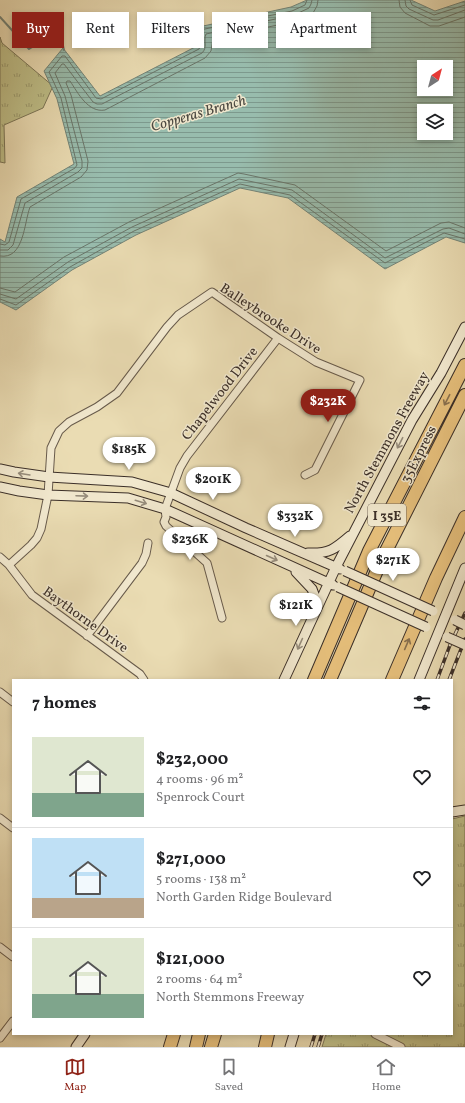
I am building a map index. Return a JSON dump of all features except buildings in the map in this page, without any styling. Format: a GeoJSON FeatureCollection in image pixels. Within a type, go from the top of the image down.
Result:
{"type":"FeatureCollection","features":[{"type":"Feature","properties":{"kind":"highway","name":"I 35E"},"geometry":{"type":"LineString","coordinates":[[316,675],[369,551],[465,365]]}},
{"type":"Feature","properties":{"kind":"highway","name":"35Express"},"geometry":{"type":"LineString","coordinates":[[330,679],[381,561],[465,395]]}},
{"type":"Feature","properties":{"kind":"highway"},"geometry":{"type":"LineString","coordinates":[[392,679],[436,578],[465,517]]}},
{"type":"Feature","properties":{"kind":"highway"},"geometry":{"type":"LineString","coordinates":[[170,1047],[173,1035]]}},
{"type":"Feature","properties":{"kind":"highway"},"geometry":{"type":"LineString","coordinates":[[196,1047],[199,1035]]}},
{"type":"Feature","properties":{"kind":"highway"},"geometry":{"type":"LineString","coordinates":[[212,1047],[214,1035]]}},
{"type":"Feature","properties":{"kind":"highway"},"geometry":{"type":"LineString","coordinates":[[265,1047],[268,1035]]}},
{"type":"Feature","properties":{"kind":"main road","name":"North Stemmons Freeway"},"geometry":{"type":"LineString","coordinates":[[284,679],[336,567],[412,420],[441,373],[465,327]]}},
{"type":"Feature","properties":{"kind":"main road"},"geometry":{"type":"LineString","coordinates":[[0,469],[49,478],[132,482],[171,493],[246,528],[465,625]]}},
{"type":"Feature","properties":{"kind":"main road"},"geometry":{"type":"LineString","coordinates":[[0,487],[19,491],[48,494],[128,498],[165,510],[465,645]]}},
{"type":"Feature","properties":{"kind":"main road"},"geometry":{"type":"LineString","coordinates":[[302,552],[318,554],[332,550],[354,532]]}},
{"type":"Feature","properties":{"kind":"main road"},"geometry":{"type":"LineString","coordinates":[[290,566],[312,589],[318,605]]}},
{"type":"Feature","properties":{"kind":"main road"},"geometry":{"type":"LineString","coordinates":[[419,679],[465,568]]}},
{"type":"Feature","properties":{"kind":"main road"},"geometry":{"type":"LineString","coordinates":[[453,812],[465,810]]}},
{"type":"Feature","properties":{"kind":"main road"},"geometry":{"type":"LineString","coordinates":[[76,1047],[84,1035]]}},
{"type":"Feature","properties":{"kind":"main road"},"geometry":{"type":"LineString","coordinates":[[290,1047],[294,1035]]}},
{"type":"Feature","properties":{"kind":"street","name":"Balleybrooke Drive"},"geometry":{"type":"LineString","coordinates":[[9,565],[31,545],[41,530],[48,494],[51,448],[59,431],[69,422],[97,407],[117,393],[167,327],[178,315],[212,292],[278,338],[316,362],[360,380],[315,470],[305,475]]}},
{"type":"Feature","properties":{"kind":"street","name":"Chapelwood Drive"},"geometry":{"type":"LineString","coordinates":[[165,510],[180,468],[186,456],[278,338]]}},
{"type":"Feature","properties":{"kind":"street"},"geometry":{"type":"LineString","coordinates":[[165,510],[166,517],[164,522],[166,526],[207,563],[222,618]]}},
{"type":"Feature","properties":{"kind":"street"},"geometry":{"type":"LineString","coordinates":[[87,636],[142,563],[146,554],[148,543]]}},
{"type":"Feature","properties":{"kind":"street","name":"Baythorne Drive"},"geometry":{"type":"LineString","coordinates":[[0,557],[9,565],[32,595],[140,674],[143,679]]}},
{"type":"Feature","properties":{"kind":"street"},"geometry":{"type":"LineString","coordinates":[[0,692],[12,701]]}},
{"type":"Feature","properties":{"kind":"street"},"geometry":{"type":"LineString","coordinates":[[0,818],[12,827]]}},
{"type":"Feature","properties":{"kind":"street"},"geometry":{"type":"LineString","coordinates":[[0,947],[12,956]]}},
{"type":"Feature","properties":{"kind":"street"},"geometry":{"type":"LineString","coordinates":[[0,1038],[12,1022]]}},
{"type":"Feature","properties":{"kind":"street"},"geometry":{"type":"LineString","coordinates":[[377,1035],[401,1047]]}},
{"type":"Feature","properties":{"kind":"green space"},"geometry":{"type":"Polygon","coordinates":[[[0,37],[2,43],[53,86],[43,108],[4,125],[5,163],[0,162],[0,37]]]}},
{"type":"Feature","properties":{"kind":"green space"},"geometry":{"type":"Polygon","coordinates":[[[465,816],[465,1047],[322,1047],[326,1035],[453,1035],[453,819],[465,816]]]}},
{"type":"Feature","properties":{"kind":"water","name":"Copperas Branch"},"geometry":{"type":"Polygon","coordinates":[[[307,0],[411,0],[435,11],[465,1],[465,243],[446,237],[385,269],[288,198],[240,188],[136,235],[72,270],[16,310],[0,302],[0,239],[5,242],[17,197],[74,164],[57,99],[44,71],[63,48],[100,96],[193,48],[204,48],[204,26],[212,24],[212,48],[268,48],[268,12],[291,7],[307,0]]]}},
{"type":"Feature","properties":{"kind":"waterway"},"geometry":{"type":"LineString","coordinates":[[0,17],[29,49],[49,37],[61,37],[64,50]]}},
{"type":"Feature","properties":{"kind":"railway"},"geometry":{"type":"LineString","coordinates":[[437,679],[450,645],[465,613]]}},
{"type":"Feature","properties":{"kind":"railway"},"geometry":{"type":"LineString","coordinates":[[449,679],[465,639]]}},
{"type":"Feature","properties":{"kind":"railway"},"geometry":{"type":"LineString","coordinates":[[311,1047],[315,1035]]}},
{"type":"Feature","properties":{"kind":"railway"},"geometry":{"type":"LineString","coordinates":[[318,1047],[322,1035]]}}]}
